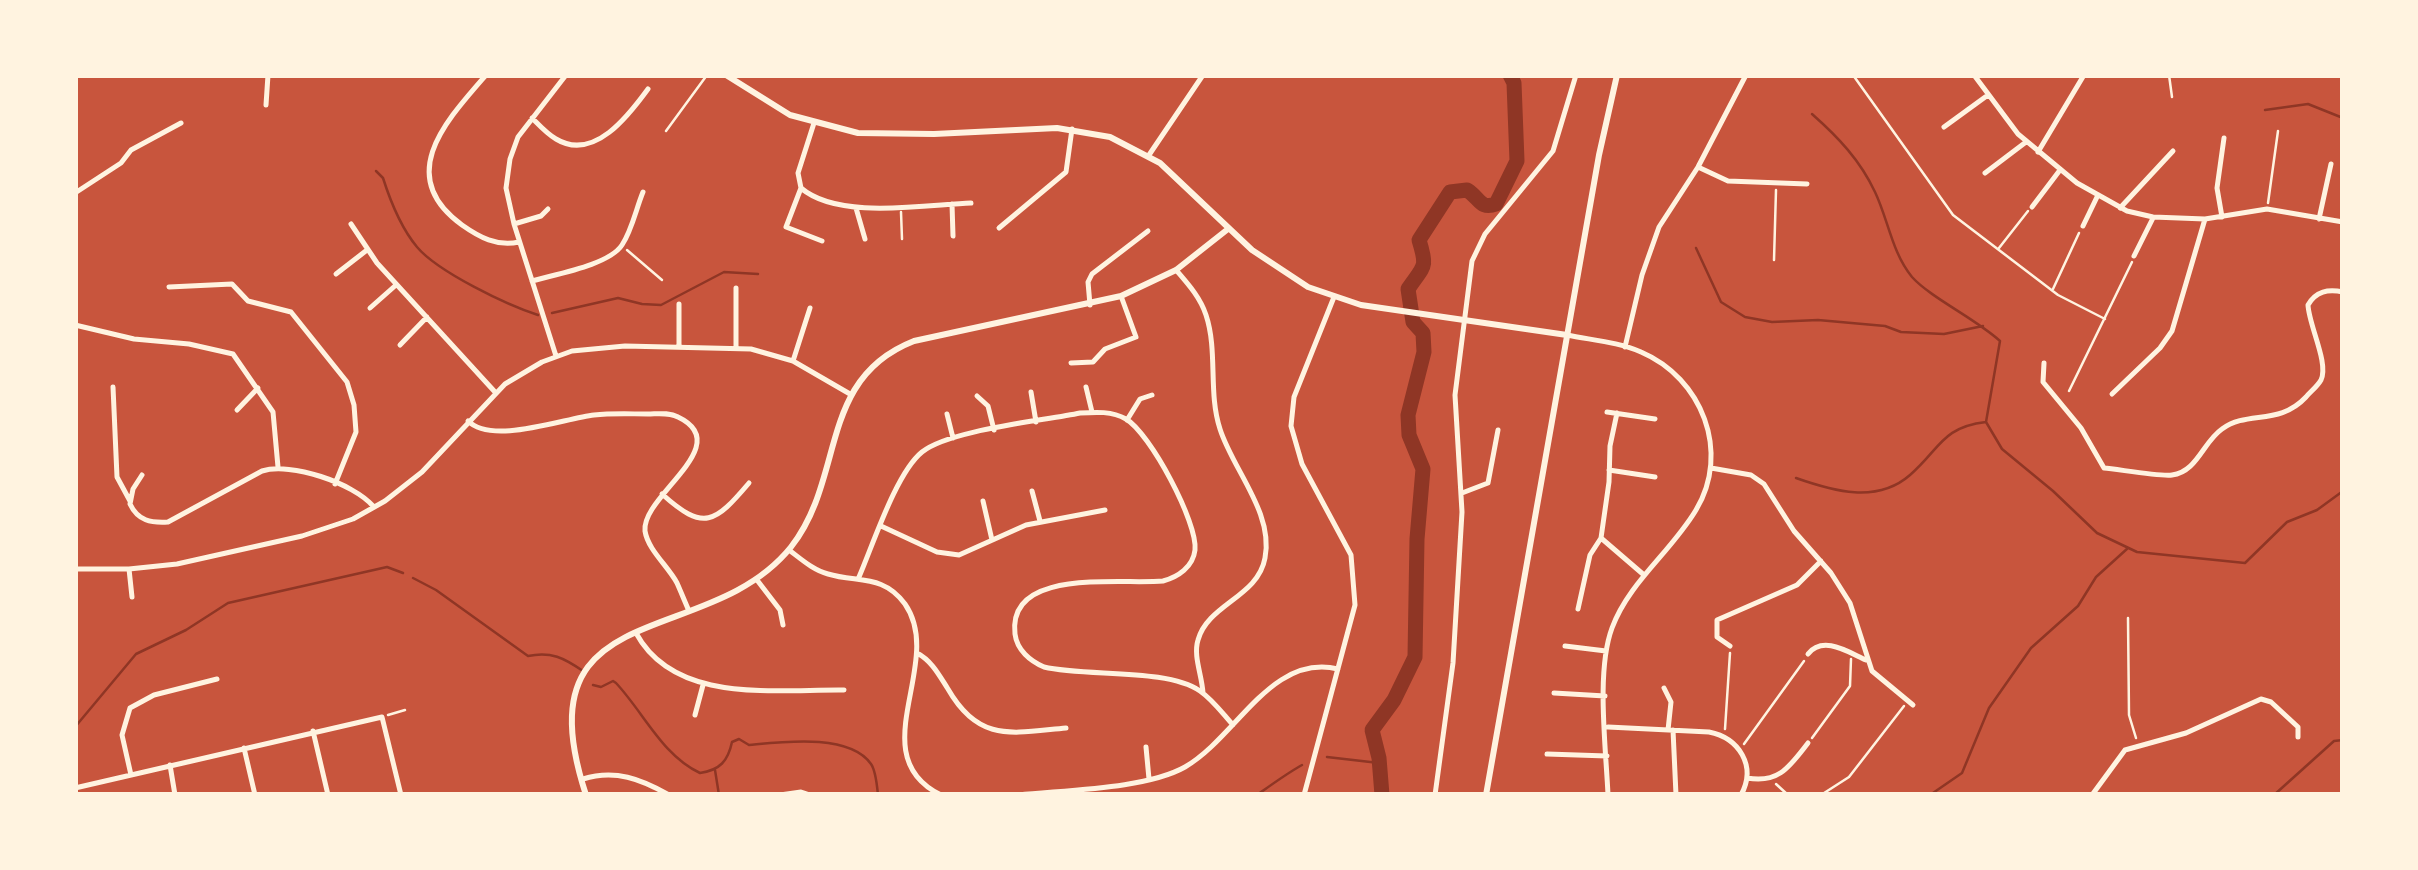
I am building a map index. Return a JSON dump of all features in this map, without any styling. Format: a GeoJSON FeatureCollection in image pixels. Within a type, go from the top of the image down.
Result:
{"type":"FeatureCollection","features":[{"type":"Feature","properties":{"kind":"street"},"geometry":{"type":"LineString","coordinates":[[266,105],[268,75]]}},
{"type":"Feature","properties":{"kind":"street"},"geometry":{"type":"LineString","coordinates":[[486,75],[438,137],[428,163],[430,185],[448,214],[480,237],[500,244],[519,242]]}},
{"type":"Feature","properties":{"kind":"street"},"geometry":{"type":"LineString","coordinates":[[556,356],[506,188],[518,137],[566,75]]}},
{"type":"Feature","properties":{"kind":"street"},"geometry":{"type":"LineString","coordinates":[[726,75],[790,115],[876,135],[1072,130],[1110,137],[1149,155],[1172,172],[1228,229],[1290,278],[1334,297],[1404,312],[1567,335],[1625,347],[1664,364],[1689,387],[1707,425],[1710,468],[1696,510],[1618,613],[1606,651],[1608,795]]}},
{"type":"Feature","properties":{"kind":"street"},"geometry":{"type":"LineString","coordinates":[[1149,155],[1203,75]]}},
{"type":"Feature","properties":{"kind":"street"},"geometry":{"type":"LineString","coordinates":[[1435,795],[1453,664],[1462,493],[1455,395],[1475,251],[1499,215],[1553,151],[1576,75]]}},
{"type":"Feature","properties":{"kind":"street"},"geometry":{"type":"LineString","coordinates":[[1486,795],[1616,75]]}},
{"type":"Feature","properties":{"kind":"street"},"geometry":{"type":"LineString","coordinates":[[1625,347],[1659,227],[1698,168],[1746,75]]}},
{"type":"Feature","properties":{"kind":"street"},"geometry":{"type":"LineString","coordinates":[[1974,75],[2026,142],[2097,196],[2120,208],[2153,217],[2205,219],[2267,209],[2343,222]]}},
{"type":"Feature","properties":{"kind":"street"},"geometry":{"type":"LineString","coordinates":[[2038,152],[2084,75]]}},
{"type":"Feature","properties":{"kind":"street"},"geometry":{"type":"LineString","coordinates":[[532,118],[558,140],[584,143],[600,138],[623,122],[648,89]]}},
{"type":"Feature","properties":{"kind":"street"},"geometry":{"type":"LineString","coordinates":[[1944,127],[1988,95]]}},
{"type":"Feature","properties":{"kind":"street"},"geometry":{"type":"LineString","coordinates":[[75,193],[121,163],[131,150],[182,123]]}},
{"type":"Feature","properties":{"kind":"street"},"geometry":{"type":"LineString","coordinates":[[814,123],[800,167],[802,188],[786,225],[822,241]]}},
{"type":"Feature","properties":{"kind":"street"},"geometry":{"type":"LineString","coordinates":[[999,228],[1066,172],[1072,130]]}},
{"type":"Feature","properties":{"kind":"street"},"geometry":{"type":"LineString","coordinates":[[2222,217],[2217,188],[2224,138]]}},
{"type":"Feature","properties":{"kind":"street"},"geometry":{"type":"LineString","coordinates":[[1985,173],[2026,142]]}},
{"type":"Feature","properties":{"kind":"street"},"geometry":{"type":"LineString","coordinates":[[2120,208],[2173,151]]}},
{"type":"Feature","properties":{"kind":"street"},"geometry":{"type":"LineString","coordinates":[[2319,219],[2331,164]]}},
{"type":"Feature","properties":{"kind":"street"},"geometry":{"type":"LineString","coordinates":[[1698,168],[1728,181],[1807,184]]}},
{"type":"Feature","properties":{"kind":"street"},"geometry":{"type":"LineString","coordinates":[[2032,206],[2060,170]]}},
{"type":"Feature","properties":{"kind":"street"},"geometry":{"type":"LineString","coordinates":[[802,188],[821,200],[856,208],[971,203]]}},
{"type":"Feature","properties":{"kind":"street"},"geometry":{"type":"LineString","coordinates":[[532,281],[604,260],[622,246],[643,192]]}},
{"type":"Feature","properties":{"kind":"street"},"geometry":{"type":"LineString","coordinates":[[2082,226],[2097,196]]}},
{"type":"Feature","properties":{"kind":"street"},"geometry":{"type":"LineString","coordinates":[[952,204],[953,236]]}},
{"type":"Feature","properties":{"kind":"street"},"geometry":{"type":"LineString","coordinates":[[514,224],[540,216],[548,208]]}},
{"type":"Feature","properties":{"kind":"street"},"geometry":{"type":"LineString","coordinates":[[856,208],[865,239]]}},
{"type":"Feature","properties":{"kind":"street"},"geometry":{"type":"LineString","coordinates":[[2134,256],[2153,217]]}},
{"type":"Feature","properties":{"kind":"street"},"geometry":{"type":"LineString","coordinates":[[2112,394],[2160,348],[2172,331],[2205,219]]}},
{"type":"Feature","properties":{"kind":"street"},"geometry":{"type":"LineString","coordinates":[[351,224],[396,285],[495,392]]}},
{"type":"Feature","properties":{"kind":"street"},"geometry":{"type":"LineString","coordinates":[[586,795],[570,735],[571,712],[578,688],[600,654],[635,630],[732,596],[757,580],[789,550],[818,502],[836,426],[850,394],[874,364],[914,341],[1121,296],[1176,270],[1228,229]]}},
{"type":"Feature","properties":{"kind":"street"},"geometry":{"type":"LineString","coordinates":[[1090,304],[1088,282],[1092,274],[1148,230]]}},
{"type":"Feature","properties":{"kind":"street"},"geometry":{"type":"LineString","coordinates":[[336,274],[367,250]]}},
{"type":"Feature","properties":{"kind":"street"},"geometry":{"type":"LineString","coordinates":[[1176,270],[1206,313],[1217,420],[1262,520],[1266,539],[1265,559],[1256,580],[1201,632],[1196,652],[1203,692]]}},
{"type":"Feature","properties":{"kind":"street"},"geometry":{"type":"LineString","coordinates":[[169,287],[232,284],[248,302],[291,312],[324,350],[346,382],[356,414],[354,441],[335,484]]}},
{"type":"Feature","properties":{"kind":"street"},"geometry":{"type":"LineString","coordinates":[[370,308],[396,285]]}},
{"type":"Feature","properties":{"kind":"street"},"geometry":{"type":"LineString","coordinates":[[736,288],[736,347]]}},
{"type":"Feature","properties":{"kind":"street"},"geometry":{"type":"LineString","coordinates":[[2044,363],[2044,382],[2081,428],[2104,468],[2175,475],[2190,467],[2222,429],[2284,415],[2316,386],[2322,364],[2308,305],[2319,293],[2343,292]]}},
{"type":"Feature","properties":{"kind":"street"},"geometry":{"type":"LineString","coordinates":[[1071,363],[1092,362],[1105,349],[1136,337],[1121,296]]}},
{"type":"Feature","properties":{"kind":"street"},"geometry":{"type":"LineString","coordinates":[[1304,795],[1355,606],[1354,564],[1297,451],[1290,416],[1334,297]]}},
{"type":"Feature","properties":{"kind":"street"},"geometry":{"type":"LineString","coordinates":[[679,346],[680,304]]}},
{"type":"Feature","properties":{"kind":"street"},"geometry":{"type":"LineString","coordinates":[[793,360],[810,308]]}},
{"type":"Feature","properties":{"kind":"street"},"geometry":{"type":"LineString","coordinates":[[400,345],[427,316]]}},
{"type":"Feature","properties":{"kind":"street"},"geometry":{"type":"LineString","coordinates":[[75,325],[134,339],[189,344],[234,354],[270,404],[276,424],[278,467]]}},
{"type":"Feature","properties":{"kind":"street"},"geometry":{"type":"LineString","coordinates":[[75,568],[130,569],[177,564],[302,536],[352,519],[422,472],[495,392],[556,356],[604,346],[736,347],[793,360],[850,394]]}},
{"type":"Feature","properties":{"kind":"street"},"geometry":{"type":"LineString","coordinates":[[113,387],[117,477],[142,519],[168,522],[262,471],[278,467],[302,470],[361,494],[374,507]]}},
{"type":"Feature","properties":{"kind":"street"},"geometry":{"type":"LineString","coordinates":[[1086,387],[1092,412]]}},
{"type":"Feature","properties":{"kind":"street"},"geometry":{"type":"LineString","coordinates":[[238,410],[258,388]]}},
{"type":"Feature","properties":{"kind":"street"},"geometry":{"type":"LineString","coordinates":[[1032,392],[1036,422]]}},
{"type":"Feature","properties":{"kind":"street"},"geometry":{"type":"LineString","coordinates":[[1127,420],[1140,399],[1152,395]]}},
{"type":"Feature","properties":{"kind":"street"},"geometry":{"type":"LineString","coordinates":[[977,396],[988,406],[994,430]]}},
{"type":"Feature","properties":{"kind":"street"},"geometry":{"type":"LineString","coordinates":[[859,577],[911,464],[923,451],[953,438],[1092,412],[1110,413],[1127,420],[1154,447],[1188,519],[1195,547],[1191,562],[1178,575],[1163,581],[1062,585],[1032,593],[1017,613],[1016,640],[1024,654],[1044,667],[1171,680],[1203,692],[1233,726]]}},
{"type":"Feature","properties":{"kind":"street"},"geometry":{"type":"LineString","coordinates":[[1608,412],[1656,419]]}},
{"type":"Feature","properties":{"kind":"street"},"geometry":{"type":"LineString","coordinates":[[468,421],[477,429],[488,431],[604,414],[678,416],[693,431],[695,453],[646,516],[646,536],[678,584],[688,612]]}},
{"type":"Feature","properties":{"kind":"street"},"geometry":{"type":"LineString","coordinates":[[947,414],[953,438]]}},
{"type":"Feature","properties":{"kind":"street"},"geometry":{"type":"LineString","coordinates":[[1578,609],[1590,555],[1601,538],[1617,414]]}},
{"type":"Feature","properties":{"kind":"street"},"geometry":{"type":"LineString","coordinates":[[1462,493],[1488,483],[1498,430]]}},
{"type":"Feature","properties":{"kind":"street"},"geometry":{"type":"LineString","coordinates":[[1710,468],[1757,478],[1794,531],[1821,560],[1855,613],[1866,660],[1877,677],[1910,703]]}},
{"type":"Feature","properties":{"kind":"street"},"geometry":{"type":"LineString","coordinates":[[1609,470],[1655,477]]}},
{"type":"Feature","properties":{"kind":"street"},"geometry":{"type":"LineString","coordinates":[[130,500],[142,474]]}},
{"type":"Feature","properties":{"kind":"street"},"geometry":{"type":"LineString","coordinates":[[662,494],[688,516],[707,519],[724,511],[750,483]]}},
{"type":"Feature","properties":{"kind":"street"},"geometry":{"type":"LineString","coordinates":[[1032,492],[1040,522]]}},
{"type":"Feature","properties":{"kind":"street"},"geometry":{"type":"LineString","coordinates":[[983,501],[992,540]]}},
{"type":"Feature","properties":{"kind":"street"},"geometry":{"type":"LineString","coordinates":[[881,526],[946,554],[965,554],[1016,528],[1105,510]]}},
{"type":"Feature","properties":{"kind":"street"},"geometry":{"type":"LineString","coordinates":[[1601,538],[1644,575]]}},
{"type":"Feature","properties":{"kind":"street"},"geometry":{"type":"LineString","coordinates":[[789,550],[820,572],[880,584],[903,601],[917,634],[904,731],[906,751],[919,780],[941,795]]}},
{"type":"Feature","properties":{"kind":"street"},"geometry":{"type":"LineString","coordinates":[[1730,646],[1716,637],[1717,620],[1797,585],[1821,560]]}},
{"type":"Feature","properties":{"kind":"street"},"geometry":{"type":"LineString","coordinates":[[130,569],[132,597]]}},
{"type":"Feature","properties":{"kind":"street"},"geometry":{"type":"LineString","coordinates":[[757,580],[780,610],[783,625]]}},
{"type":"Feature","properties":{"kind":"street"},"geometry":{"type":"LineString","coordinates":[[635,630],[648,651],[703,684],[844,690]]}},
{"type":"Feature","properties":{"kind":"street"},"geometry":{"type":"LineString","coordinates":[[1808,654],[1815,646],[1824,644],[1866,660]]}},
{"type":"Feature","properties":{"kind":"street"},"geometry":{"type":"LineString","coordinates":[[1565,646],[1606,651]]}},
{"type":"Feature","properties":{"kind":"street"},"geometry":{"type":"LineString","coordinates":[[917,654],[933,666],[958,705],[985,728],[1011,733],[1066,728]]}},
{"type":"Feature","properties":{"kind":"street"},"geometry":{"type":"LineString","coordinates":[[1019,795],[1149,780],[1172,773],[1194,761],[1290,672],[1314,665],[1338,668]]}},
{"type":"Feature","properties":{"kind":"street"},"geometry":{"type":"LineString","coordinates":[[131,775],[122,735],[130,708],[154,695],[217,680]]}},
{"type":"Feature","properties":{"kind":"street"},"geometry":{"type":"LineString","coordinates":[[695,715],[703,684]]}},
{"type":"Feature","properties":{"kind":"street"},"geometry":{"type":"LineString","coordinates":[[1664,688],[1670,702],[1676,795]]}},
{"type":"Feature","properties":{"kind":"street"},"geometry":{"type":"LineString","coordinates":[[1554,693],[1605,696]]}},
{"type":"Feature","properties":{"kind":"street"},"geometry":{"type":"LineString","coordinates":[[2092,795],[2120,755],[2138,744],[2186,733],[2263,699],[2298,727],[2298,737]]}},
{"type":"Feature","properties":{"kind":"street"},"geometry":{"type":"LineString","coordinates":[[75,788],[382,716],[402,795]]}},
{"type":"Feature","properties":{"kind":"street"},"geometry":{"type":"LineString","coordinates":[[1606,727],[1725,736],[1740,749],[1748,778],[1742,795]]}},
{"type":"Feature","properties":{"kind":"street"},"geometry":{"type":"LineString","coordinates":[[313,732],[328,795]]}},
{"type":"Feature","properties":{"kind":"street"},"geometry":{"type":"LineString","coordinates":[[1748,778],[1772,780],[1784,773],[1808,743]]}},
{"type":"Feature","properties":{"kind":"street"},"geometry":{"type":"LineString","coordinates":[[1146,747],[1149,780]]}},
{"type":"Feature","properties":{"kind":"street"},"geometry":{"type":"LineString","coordinates":[[244,748],[255,795]]}},
{"type":"Feature","properties":{"kind":"street"},"geometry":{"type":"LineString","coordinates":[[1547,754],[1607,756]]}},
{"type":"Feature","properties":{"kind":"street"},"geometry":{"type":"LineString","coordinates":[[170,766],[176,795]]}},
{"type":"Feature","properties":{"kind":"street"},"geometry":{"type":"LineString","coordinates":[[580,780],[598,775],[632,777],[668,795]]}},
{"type":"Feature","properties":{"kind":"street"},"geometry":{"type":"LineString","coordinates":[[780,795],[810,795]]}},
{"type":"Feature","properties":{"kind":"path"},"geometry":{"type":"LineString","coordinates":[[666,131],[707,75]]}},
{"type":"Feature","properties":{"kind":"path"},"geometry":{"type":"LineString","coordinates":[[1853,75],[1953,215],[2052,290],[2105,319]]}},
{"type":"Feature","properties":{"kind":"path"},"geometry":{"type":"LineString","coordinates":[[2169,75],[2172,96]]}},
{"type":"Feature","properties":{"kind":"path"},"geometry":{"type":"LineString","coordinates":[[2267,209],[2278,131]]}},
{"type":"Feature","properties":{"kind":"path"},"geometry":{"type":"LineString","coordinates":[[1774,260],[1776,183]]}},
{"type":"Feature","properties":{"kind":"path"},"geometry":{"type":"LineString","coordinates":[[901,206],[902,239]]}},
{"type":"Feature","properties":{"kind":"path"},"geometry":{"type":"LineString","coordinates":[[1998,249],[2032,206]]}},
{"type":"Feature","properties":{"kind":"path"},"geometry":{"type":"LineString","coordinates":[[2052,290],[2082,226]]}},
{"type":"Feature","properties":{"kind":"path"},"geometry":{"type":"LineString","coordinates":[[622,246],[662,280]]}},
{"type":"Feature","properties":{"kind":"path"},"geometry":{"type":"LineString","coordinates":[[2069,391],[2134,256]]}},
{"type":"Feature","properties":{"kind":"path"},"geometry":{"type":"LineString","coordinates":[[2128,618],[2129,716],[2138,744]]}},
{"type":"Feature","properties":{"kind":"path"},"geometry":{"type":"LineString","coordinates":[[1725,736],[1730,646]]}},
{"type":"Feature","properties":{"kind":"path"},"geometry":{"type":"LineString","coordinates":[[1808,743],[1850,686],[1850,653]]}},
{"type":"Feature","properties":{"kind":"path"},"geometry":{"type":"LineString","coordinates":[[1740,749],[1808,654]]}},
{"type":"Feature","properties":{"kind":"path"},"geometry":{"type":"LineString","coordinates":[[1821,795],[1849,777],[1910,703]]}},
{"type":"Feature","properties":{"kind":"path"},"geometry":{"type":"LineString","coordinates":[[382,716],[405,710]]}},
{"type":"Feature","properties":{"kind":"path"},"geometry":{"type":"LineString","coordinates":[[1772,780],[1788,795]]}},
{"type":"Feature","properties":{"kind":"waterway"},"geometry":{"type":"LineString","coordinates":[[1382,795],[1372,730],[1394,700],[1415,657],[1417,539],[1423,469],[1409,435],[1408,415],[1424,352],[1423,333],[1413,322],[1408,289],[1423,266],[1419,240],[1450,192],[1467,190],[1483,204],[1496,204],[1517,161],[1514,83],[1510,75]]}},
{"type":"Feature","properties":{"kind":"waterway"},"geometry":{"type":"LineString","coordinates":[[2265,110],[2308,104],[2343,118]]}},
{"type":"Feature","properties":{"kind":"waterway"},"geometry":{"type":"LineString","coordinates":[[1812,114],[1839,140],[1869,180],[1912,277],[2000,341],[1986,422],[2002,449],[2097,533],[2137,552],[2245,563],[2287,522],[2317,510],[2343,491]]}},
{"type":"Feature","properties":{"kind":"waterway"},"geometry":{"type":"LineString","coordinates":[[376,171],[383,178],[406,232],[427,257],[474,287],[538,315]]}},
{"type":"Feature","properties":{"kind":"waterway"},"geometry":{"type":"LineString","coordinates":[[1696,248],[1721,302],[1745,317],[1772,322],[1818,320],[1944,334],[1983,326]]}},
{"type":"Feature","properties":{"kind":"waterway"},"geometry":{"type":"LineString","coordinates":[[552,313],[618,298],[661,305],[724,272],[758,274]]}},
{"type":"Feature","properties":{"kind":"waterway"},"geometry":{"type":"LineString","coordinates":[[1796,478],[1854,492],[1883,490],[1910,475],[1951,434],[1986,422]]}},
{"type":"Feature","properties":{"kind":"waterway"},"geometry":{"type":"LineString","coordinates":[[1930,795],[1962,773],[1989,708],[2031,648],[2078,606],[2096,577],[2128,548]]}},
{"type":"Feature","properties":{"kind":"waterway"},"geometry":{"type":"LineString","coordinates":[[75,727],[136,654],[186,630],[228,603],[387,567],[403,573]]}},
{"type":"Feature","properties":{"kind":"waterway"},"geometry":{"type":"LineString","coordinates":[[413,578],[528,656],[557,657],[583,671]]}},
{"type":"Feature","properties":{"kind":"waterway"},"geometry":{"type":"LineString","coordinates":[[593,685],[616,683],[664,745],[700,773],[722,764],[732,742],[739,739],[749,745],[831,744],[861,754],[871,764],[878,795]]}},
{"type":"Feature","properties":{"kind":"waterway"},"geometry":{"type":"LineString","coordinates":[[2274,795],[2334,741],[2343,740]]}},
{"type":"Feature","properties":{"kind":"waterway"},"geometry":{"type":"LineString","coordinates":[[1327,757],[1379,763]]}},
{"type":"Feature","properties":{"kind":"waterway"},"geometry":{"type":"LineString","coordinates":[[1257,795],[1302,765]]}},
{"type":"Feature","properties":{"kind":"waterway"},"geometry":{"type":"LineString","coordinates":[[715,770],[719,795]]}}]}
